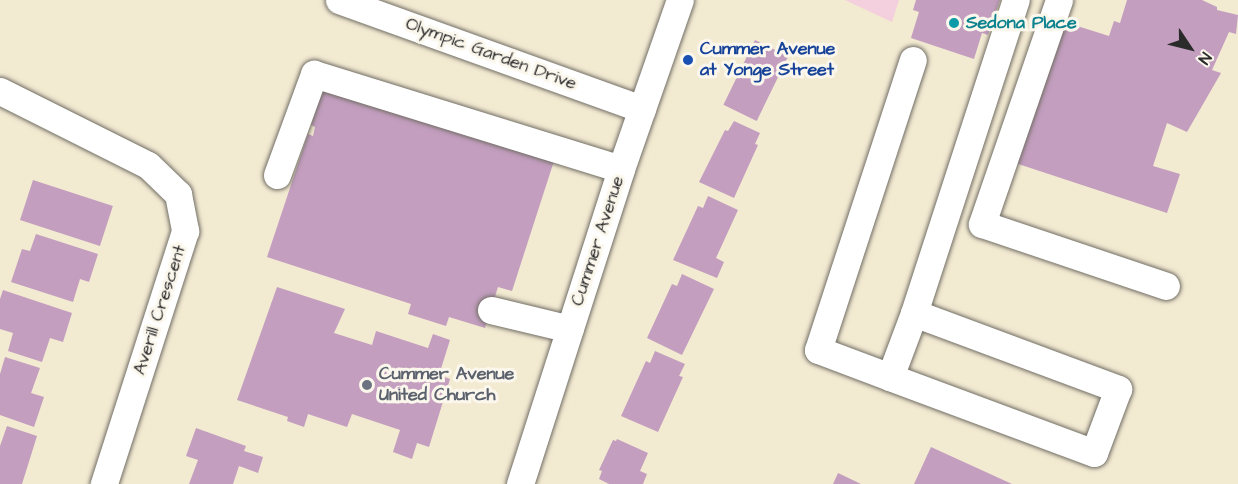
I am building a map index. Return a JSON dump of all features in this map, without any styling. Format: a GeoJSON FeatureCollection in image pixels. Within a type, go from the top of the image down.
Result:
{"type":"FeatureCollection","features":[{"type":"Feature","properties":{"kind":"street","name":"Olympic Garden Drive"},"geometry":{"type":"LineString","coordinates":[[339,0],[642,109]]}},
{"type":"Feature","properties":{"kind":"street","name":"Cummer Avenue"},"geometry":{"type":"LineString","coordinates":[[520,484],[621,169],[680,0]]}},
{"type":"Feature","properties":{"kind":"street"},"geometry":{"type":"LineString","coordinates":[[890,377],[914,314],[1016,0]]}},
{"type":"Feature","properties":{"kind":"street"},"geometry":{"type":"LineString","coordinates":[[1059,0],[982,224],[1166,286]]}},
{"type":"Feature","properties":{"kind":"street"},"geometry":{"type":"LineString","coordinates":[[913,60],[818,350],[1094,453],[1118,389],[914,314]]}},
{"type":"Feature","properties":{"kind":"street"},"geometry":{"type":"LineString","coordinates":[[277,175],[314,74],[621,169]]}},
{"type":"Feature","properties":{"kind":"street","name":"Averill Crescent"},"geometry":{"type":"LineString","coordinates":[[0,92],[148,165],[178,194],[185,231],[104,484]]}},
{"type":"Feature","properties":{"kind":"street"},"geometry":{"type":"LineString","coordinates":[[491,310],[570,329]]}},
{"type":"Feature","properties":{"kind":"shaded area"},"geometry":{"type":"Polygon","coordinates":[[[845,0],[899,0],[892,22],[845,0]]]}},
{"type":"Feature","properties":{"kind":"building","name":"Sedona Place"},"geometry":{"type":"Polygon","coordinates":[[[916,0],[1000,0],[988,35],[982,33],[974,59],[911,38],[919,12],[913,10],[916,0]]]}},
{"type":"Feature","properties":{"kind":"building"},"geometry":{"type":"Polygon","coordinates":[[[1127,0],[1202,0],[1217,7],[1217,10],[1238,15],[1236,34],[1229,32],[1212,70],[1221,73],[1187,132],[1167,123],[1153,166],[1180,174],[1167,213],[1009,161],[1055,19],[1109,36],[1114,21],[1120,23],[1127,0]]]}},
{"type":"Feature","properties":{"kind":"building"},"geometry":{"type":"Polygon","coordinates":[[[755,40],[788,56],[757,121],[723,105],[755,40]]]}},
{"type":"Feature","properties":{"kind":"building"},"geometry":{"type":"Polygon","coordinates":[[[322,90],[554,161],[512,291],[498,287],[485,328],[449,317],[446,326],[408,314],[411,304],[267,257],[308,134],[313,136],[315,127],[311,125],[322,90]]]}},
{"type":"Feature","properties":{"kind":"building"},"geometry":{"type":"Polygon","coordinates":[[[734,121],[760,133],[755,144],[758,145],[734,198],[699,182],[725,130],[728,131],[734,121]]]}},
{"type":"Feature","properties":{"kind":"building"},"geometry":{"type":"Polygon","coordinates":[[[33,180],[113,206],[100,246],[20,220],[33,180]]]}},
{"type":"Feature","properties":{"kind":"building"},"geometry":{"type":"Polygon","coordinates":[[[708,196],[738,210],[716,258],[724,262],[717,278],[673,260],[698,206],[703,208],[708,196]]]}},
{"type":"Feature","properties":{"kind":"building"},"geometry":{"type":"Polygon","coordinates":[[[36,234],[98,254],[89,282],[80,279],[73,302],[11,282],[22,249],[30,251],[36,234]]]}},
{"type":"Feature","properties":{"kind":"building"},"geometry":{"type":"Polygon","coordinates":[[[682,274],[714,289],[682,355],[647,338],[672,284],[677,286],[682,274]]]}},
{"type":"Feature","properties":{"kind":"building"},"geometry":{"type":"Polygon","coordinates":[[[277,287],[345,309],[334,333],[372,345],[376,331],[428,348],[433,334],[450,340],[439,375],[450,379],[429,447],[417,443],[412,459],[393,452],[400,430],[352,414],[347,427],[308,414],[304,427],[287,421],[288,417],[237,400],[277,287]]]}},
{"type":"Feature","properties":{"kind":"building"},"geometry":{"type":"Polygon","coordinates":[[[3,290],[72,313],[63,342],[50,338],[42,362],[8,351],[13,333],[0,329],[0,299],[3,290]]]}},
{"type":"Feature","properties":{"kind":"building"},"geometry":{"type":"Polygon","coordinates":[[[655,351],[685,364],[679,376],[683,377],[658,432],[621,416],[646,361],[650,363],[655,351]]]}},
{"type":"Feature","properties":{"kind":"building"},"geometry":{"type":"Polygon","coordinates":[[[5,357],[40,368],[31,393],[44,397],[34,427],[0,415],[0,374],[5,357]]]}},
{"type":"Feature","properties":{"kind":"building"},"geometry":{"type":"Polygon","coordinates":[[[7,426],[37,436],[22,484],[0,484],[0,446],[7,426]]]}},
{"type":"Feature","properties":{"kind":"building"},"geometry":{"type":"Polygon","coordinates":[[[196,428],[246,446],[244,451],[263,457],[258,473],[239,466],[233,484],[189,484],[198,460],[186,456],[196,428]]]}},
{"type":"Feature","properties":{"kind":"building"},"geometry":{"type":"Polygon","coordinates":[[[617,439],[648,453],[640,471],[647,474],[643,484],[609,484],[599,479],[602,471],[599,470],[613,440],[617,439]]]}},
{"type":"Feature","properties":{"kind":"building"},"geometry":{"type":"Polygon","coordinates":[[[931,447],[1012,484],[914,484],[931,447]]]}},
{"type":"Feature","properties":{"kind":"building"},"geometry":{"type":"Polygon","coordinates":[[[838,473],[861,484],[833,484],[838,473]]]}},
{"type":"Feature","properties":{"kind":"place","name":"Sedona Place"},"geometry":{"type":"Point","coordinates":[954,23]}},
{"type":"Feature","properties":{"kind":"place","name":"Cummer Avenue at Yonge Street"},"geometry":{"type":"Point","coordinates":[688,60]}},
{"type":"Feature","properties":{"kind":"place","name":"Cummer Avenue United Church"},"geometry":{"type":"Point","coordinates":[367,385]}}]}
